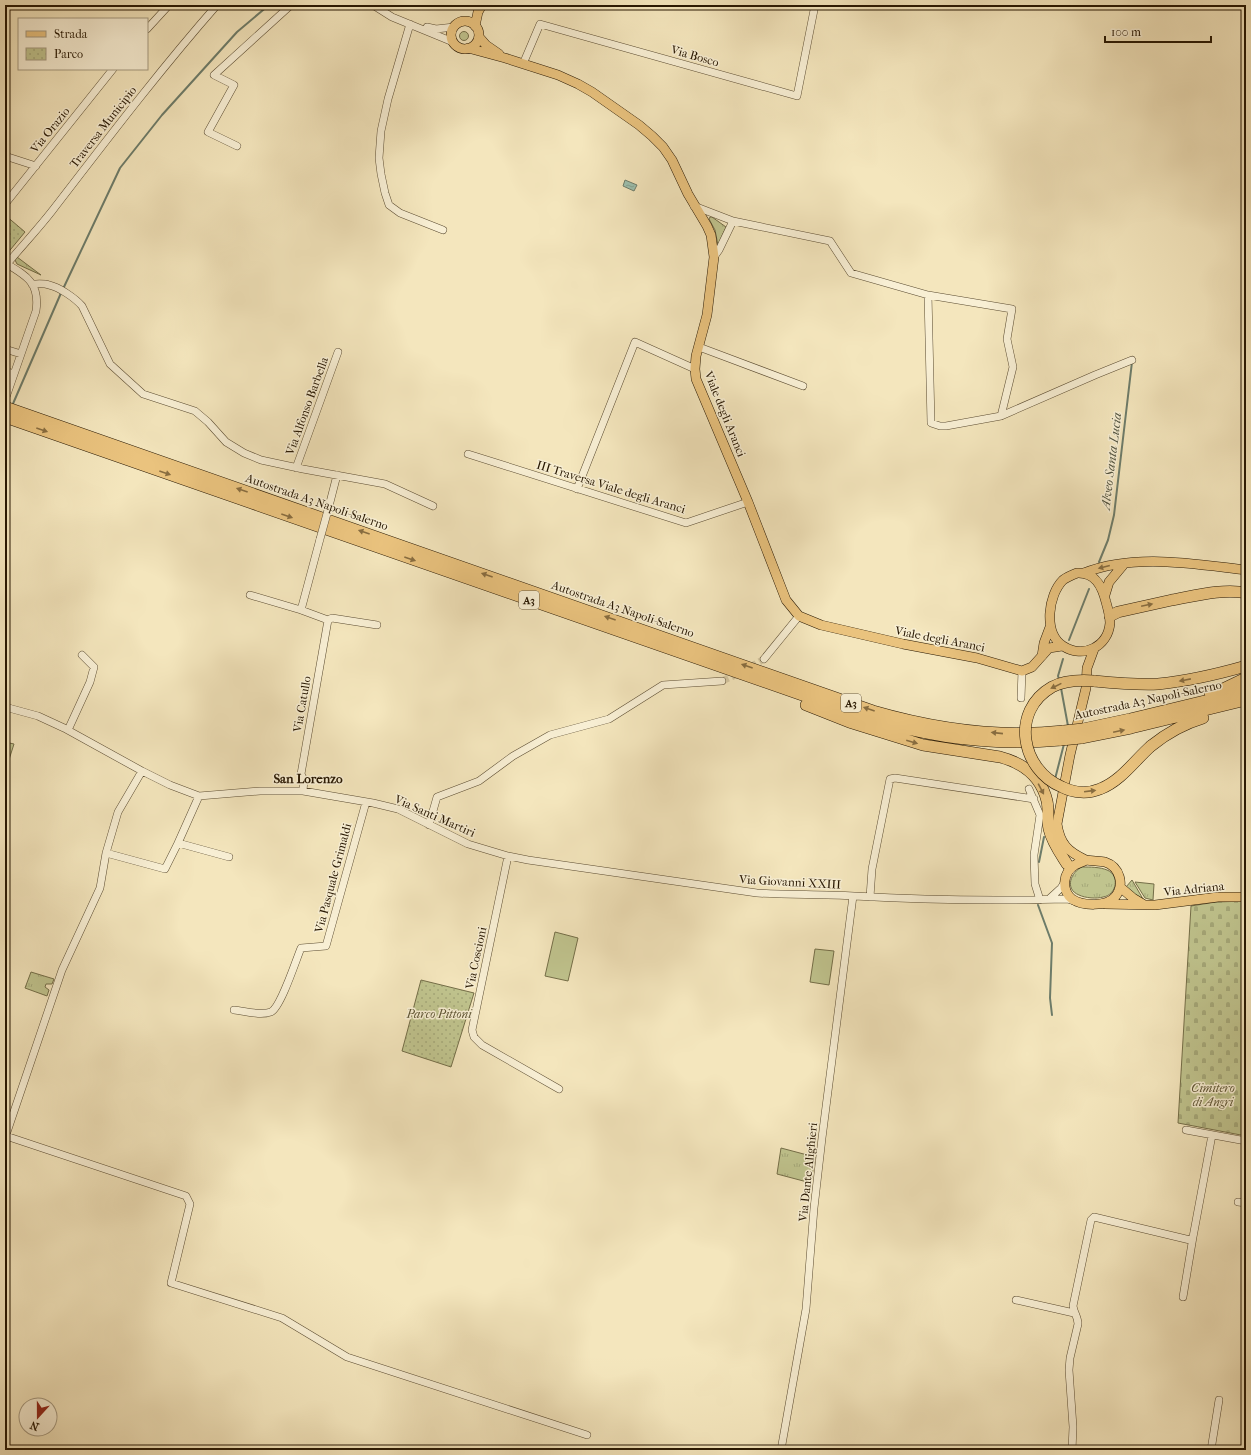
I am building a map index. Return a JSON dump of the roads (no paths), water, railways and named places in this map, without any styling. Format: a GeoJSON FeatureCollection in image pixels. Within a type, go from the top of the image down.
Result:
{"type":"FeatureCollection","features":[{"type":"Feature","properties":{"kind":"highway","name":"Autostrada A3 Napoli-Salerno"},"geometry":{"type":"LineString","coordinates":[[5,407],[873,711],[917,722],[959,729],[1013,734],[1063,736]]}},
{"type":"Feature","properties":{"kind":"highway","name":"Autostrada A3 Napoli-Salerno"},"geometry":{"type":"LineString","coordinates":[[5,417],[719,667],[870,719],[914,731],[986,741],[1019,742],[1131,728],[1246,700]]}},
{"type":"Feature","properties":{"kind":"highway"},"geometry":{"type":"LineString","coordinates":[[1110,616],[1118,612],[1192,596],[1226,592],[1239,592],[1246,594]]}},
{"type":"Feature","properties":{"kind":"highway"},"geometry":{"type":"LineString","coordinates":[[1246,666],[1159,684],[1094,681],[1072,681],[1063,683],[1052,687],[1035,704],[1027,720],[1025,738],[1027,749],[1033,762],[1046,778],[1067,790],[1090,792],[1100,789],[1118,778],[1162,737],[1186,723],[1246,707]]}},
{"type":"Feature","properties":{"kind":"highway"},"geometry":{"type":"LineString","coordinates":[[719,667],[850,722],[895,737],[923,745],[1000,757],[1012,760],[1022,765],[1029,771],[1043,792],[1047,801],[1048,827],[1066,873]]}},
{"type":"Feature","properties":{"kind":"highway"},"geometry":{"type":"LineString","coordinates":[[1130,719],[1178,702],[1223,689],[1246,678]]}},
{"type":"Feature","properties":{"kind":"highway","name":"Autostrada A3 Napoli-Salerno"},"geometry":{"type":"LineString","coordinates":[[1082,733],[1130,719],[1246,691]]}},
{"type":"Feature","properties":{"kind":"main road"},"geometry":{"type":"LineString","coordinates":[[480,5],[465,21],[454,27],[451,34],[453,42],[459,48],[468,48],[505,58]]}},
{"type":"Feature","properties":{"kind":"main road"},"geometry":{"type":"LineString","coordinates":[[475,26],[480,5]]}},
{"type":"Feature","properties":{"kind":"main road"},"geometry":{"type":"LineString","coordinates":[[465,21],[472,23],[475,26],[479,37],[486,45],[505,58]]}},
{"type":"Feature","properties":{"kind":"main road"},"geometry":{"type":"LineString","coordinates":[[468,48],[475,44],[479,37]]}},
{"type":"Feature","properties":{"kind":"main road","name":"Viale degli Aranci"},"geometry":{"type":"LineString","coordinates":[[505,58],[578,84],[618,110],[652,136],[663,147],[672,160],[694,206],[707,226],[711,235],[714,257],[707,314],[695,369],[696,379],[748,502],[786,600],[799,616],[821,625],[903,644],[977,658],[1022,671]]}},
{"type":"Feature","properties":{"kind":"main road"},"geometry":{"type":"LineString","coordinates":[[1042,656],[1044,643],[1050,627],[1050,612],[1056,592],[1059,586],[1069,576],[1112,565],[1148,562],[1186,563],[1246,570]]}},
{"type":"Feature","properties":{"kind":"main road"},"geometry":{"type":"LineString","coordinates":[[1105,594],[1109,582],[1124,564]]}},
{"type":"Feature","properties":{"kind":"main road"},"geometry":{"type":"LineString","coordinates":[[1065,847],[1086,860],[1104,862],[1110,864],[1114,868],[1120,878],[1120,887],[1113,899],[1108,903],[1102,904],[1077,902],[1069,896],[1066,890],[1065,847],[1058,832],[1057,824],[1086,688],[1088,668],[1094,649],[1106,636],[1110,624],[1110,616],[1105,594],[1100,584],[1095,579],[1084,573]]}},
{"type":"Feature","properties":{"kind":"main road"},"geometry":{"type":"LineString","coordinates":[[1050,627],[1055,638],[1062,646],[1076,652],[1094,649]]}},
{"type":"Feature","properties":{"kind":"main road"},"geometry":{"type":"LineString","coordinates":[[1022,671],[1032,668],[1049,648],[1062,646]]}},
{"type":"Feature","properties":{"kind":"main road"},"geometry":{"type":"LineString","coordinates":[[1076,652],[1088,668]]}},
{"type":"Feature","properties":{"kind":"main road"},"geometry":{"type":"LineString","coordinates":[[1066,873],[1075,865],[1086,860]]}},
{"type":"Feature","properties":{"kind":"main road"},"geometry":{"type":"LineString","coordinates":[[1120,887],[1132,898],[1144,905]]}},
{"type":"Feature","properties":{"kind":"main road","name":"Via Adriana"},"geometry":{"type":"LineString","coordinates":[[1102,904],[1155,905],[1218,897],[1246,897]]}},
{"type":"Feature","properties":{"kind":"street"},"geometry":{"type":"LineString","coordinates":[[148,28],[169,5]]}},
{"type":"Feature","properties":{"kind":"street","name":"Traversa Municipio"},"geometry":{"type":"LineString","coordinates":[[6,264],[50,212],[171,58],[217,5]]}},
{"type":"Feature","properties":{"kind":"street"},"geometry":{"type":"LineString","coordinates":[[237,146],[208,132],[234,85],[214,75],[291,5]]}},
{"type":"Feature","properties":{"kind":"street"},"geometry":{"type":"LineString","coordinates":[[373,5],[392,17],[453,42]]}},
{"type":"Feature","properties":{"kind":"street","name":"Via Bosco"},"geometry":{"type":"LineString","coordinates":[[523,64],[540,24],[797,96],[815,5]]}},
{"type":"Feature","properties":{"kind":"street"},"geometry":{"type":"LineString","coordinates":[[412,24],[436,29],[454,27]]}},
{"type":"Feature","properties":{"kind":"street"},"geometry":{"type":"LineString","coordinates":[[412,24],[388,99],[381,131],[379,158],[381,174],[389,204],[400,212],[443,230]]}},
{"type":"Feature","properties":{"kind":"street","name":"Via Orazio"},"geometry":{"type":"LineString","coordinates":[[5,204],[112,70]]}},
{"type":"Feature","properties":{"kind":"street"},"geometry":{"type":"LineString","coordinates":[[5,156],[36,166]]}},
{"type":"Feature","properties":{"kind":"street"},"geometry":{"type":"LineString","coordinates":[[694,206],[733,221],[830,241],[851,273],[928,295],[1012,309],[1007,339],[1013,367],[1001,416]]}},
{"type":"Feature","properties":{"kind":"street"},"geometry":{"type":"LineString","coordinates":[[714,257],[733,221]]}},
{"type":"Feature","properties":{"kind":"street"},"geometry":{"type":"LineString","coordinates":[[5,399],[36,311],[37,302],[36,291],[30,280],[6,264]]}},
{"type":"Feature","properties":{"kind":"street","name":"Via Alfonso Barbella"},"geometry":{"type":"LineString","coordinates":[[32,284],[50,285],[70,295],[78,301],[82,306],[110,364],[143,394],[195,411],[208,422],[226,442],[244,454],[261,460],[296,468],[385,484],[433,506]]}},
{"type":"Feature","properties":{"kind":"street"},"geometry":{"type":"LineString","coordinates":[[928,295],[931,423],[940,426],[1001,416],[1132,360]]}},
{"type":"Feature","properties":{"kind":"street"},"geometry":{"type":"LineString","coordinates":[[577,489],[635,342],[695,369]]}},
{"type":"Feature","properties":{"kind":"street"},"geometry":{"type":"LineString","coordinates":[[699,347],[803,386]]}},
{"type":"Feature","properties":{"kind":"street"},"geometry":{"type":"LineString","coordinates":[[5,349],[21,354]]}},
{"type":"Feature","properties":{"kind":"street","name":"Via Alfonso Barbella"},"geometry":{"type":"LineString","coordinates":[[296,468],[338,352]]}},
{"type":"Feature","properties":{"kind":"street"},"geometry":{"type":"LineString","coordinates":[[5,371],[14,374]]}},
{"type":"Feature","properties":{"kind":"street","name":"III Traversa Viale degli Aranci"},"geometry":{"type":"LineString","coordinates":[[468,454],[686,523],[748,502]]}},
{"type":"Feature","properties":{"kind":"street"},"geometry":{"type":"LineString","coordinates":[[302,610],[337,475]]}},
{"type":"Feature","properties":{"kind":"street"},"geometry":{"type":"LineString","coordinates":[[250,595],[302,610],[328,620],[332,618],[377,625]]}},
{"type":"Feature","properties":{"kind":"street"},"geometry":{"type":"LineString","coordinates":[[764,659],[799,616]]}},
{"type":"Feature","properties":{"kind":"street","name":"Via Catullo"},"geometry":{"type":"LineString","coordinates":[[303,791],[304,780],[301,774],[328,620]]}},
{"type":"Feature","properties":{"kind":"street"},"geometry":{"type":"LineString","coordinates":[[68,730],[90,682],[94,667],[82,655]]}},
{"type":"Feature","properties":{"kind":"street"},"geometry":{"type":"LineString","coordinates":[[1022,671],[1022,698]]}},
{"type":"Feature","properties":{"kind":"street"},"geometry":{"type":"LineString","coordinates":[[429,824],[437,797],[480,781],[513,756],[550,735],[609,719],[663,685],[722,681]]}},
{"type":"Feature","properties":{"kind":"street","name":"Via Santi Martiri"},"geometry":{"type":"LineString","coordinates":[[5,707],[38,716],[68,730],[142,772],[199,796],[260,791],[303,791],[366,802],[398,809],[468,844],[508,856]]}},
{"type":"Feature","properties":{"kind":"street"},"geometry":{"type":"LineString","coordinates":[[142,772],[118,812],[106,853],[100,888],[62,970],[5,1137],[186,1196],[190,1204],[171,1283],[282,1318],[347,1357],[588,1435]]}},
{"type":"Feature","properties":{"kind":"street"},"geometry":{"type":"LineString","coordinates":[[870,897],[874,854],[890,779],[895,778],[1034,799]]}},
{"type":"Feature","properties":{"kind":"street"},"geometry":{"type":"LineString","coordinates":[[1029,789],[1040,815],[1034,855],[1035,884],[1040,900]]}},
{"type":"Feature","properties":{"kind":"street"},"geometry":{"type":"LineString","coordinates":[[106,853],[165,869],[199,796]]}},
{"type":"Feature","properties":{"kind":"street","name":"Via Pasquale Grimaldi"},"geometry":{"type":"LineString","coordinates":[[234,1010],[262,1014],[272,1011],[279,1004],[301,948],[326,946],[366,802]]}},
{"type":"Feature","properties":{"kind":"street"},"geometry":{"type":"LineString","coordinates":[[178,843],[228,857]]}},
{"type":"Feature","properties":{"kind":"street","name":"Via Giovanni XXIII"},"geometry":{"type":"LineString","coordinates":[[508,856],[757,893],[946,899],[1067,899],[1077,902]]}},
{"type":"Feature","properties":{"kind":"street","name":"Via Coscioni"},"geometry":{"type":"LineString","coordinates":[[508,856],[472,1030],[474,1036],[482,1045],[560,1089]]}},
{"type":"Feature","properties":{"kind":"street"},"geometry":{"type":"LineString","coordinates":[[1049,899],[1061,888],[1066,873]]}},
{"type":"Feature","properties":{"kind":"street","name":"Via Dante Alighieri"},"geometry":{"type":"LineString","coordinates":[[781,1450],[806,1309],[820,1154],[853,896]]}},
{"type":"Feature","properties":{"kind":"street"},"geometry":{"type":"LineString","coordinates":[[1186,1130],[1246,1141]]}},
{"type":"Feature","properties":{"kind":"street"},"geometry":{"type":"LineString","coordinates":[[1183,1297],[1212,1135]]}},
{"type":"Feature","properties":{"kind":"street"},"geometry":{"type":"LineString","coordinates":[[1238,1202],[1246,1203]]}},
{"type":"Feature","properties":{"kind":"street"},"geometry":{"type":"LineString","coordinates":[[1072,1450],[1073,1427],[1069,1370],[1070,1358],[1078,1324],[1078,1318],[1074,1313],[1073,1306],[1091,1220],[1094,1216],[1190,1240],[1193,1237]]}},
{"type":"Feature","properties":{"kind":"street"},"geometry":{"type":"LineString","coordinates":[[1016,1300],[1074,1313]]}},
{"type":"Feature","properties":{"kind":"street"},"geometry":{"type":"LineString","coordinates":[[1212,1450],[1219,1400]]}},
{"type":"Feature","properties":{"kind":"water"},"geometry":{"type":"Polygon","coordinates":[[[625,180],[637,185],[634,191],[623,186],[625,180]]]}},
{"type":"Feature","properties":{"kind":"waterway"},"geometry":{"type":"LineString","coordinates":[[63,289],[120,168],[162,115],[237,32],[269,5]]}},
{"type":"Feature","properties":{"kind":"waterway"},"geometry":{"type":"LineString","coordinates":[[12,406],[61,293]]}},
{"type":"Feature","properties":{"kind":"waterway","name":"Alveo Santa Lucia"},"geometry":{"type":"LineString","coordinates":[[1099,562],[1108,540],[1114,515],[1132,362]]}},
{"type":"Feature","properties":{"kind":"waterway"},"geometry":{"type":"LineString","coordinates":[[5,427],[7,422]]}},
{"type":"Feature","properties":{"kind":"waterway","name":"Alveo Santa Lucia"},"geometry":{"type":"LineString","coordinates":[[1069,640],[1089,589]]}},
{"type":"Feature","properties":{"kind":"waterway","name":"Alveo Santa Lucia"},"geometry":{"type":"LineString","coordinates":[[1059,679],[1058,676],[1063,659]]}},
{"type":"Feature","properties":{"kind":"waterway","name":"Alveo Santa Lucia"},"geometry":{"type":"LineString","coordinates":[[1061,688],[1068,726]]}},
{"type":"Feature","properties":{"kind":"waterway","name":"Alveo Santa Lucia"},"geometry":{"type":"LineString","coordinates":[[1055,779],[1064,744]]}},
{"type":"Feature","properties":{"kind":"waterway","name":"Alveo Santa Lucia"},"geometry":{"type":"LineString","coordinates":[[1039,862],[1044,837]]}},
{"type":"Feature","properties":{"kind":"waterway","name":"Alveo Santa Lucia"},"geometry":{"type":"LineString","coordinates":[[1038,905],[1052,943],[1050,998],[1052,1015]]}},
{"type":"Feature","properties":{"kind":"tunnel"},"geometry":{"type":"LineString","coordinates":[[722,681],[742,672],[764,659]]}},
{"type":"Feature","properties":{"kind":"district","name":"San Lorenzo"},"geometry":{"type":"Point","coordinates":[308,778]}},
{"type":"Feature","properties":{"kind":"park label","name":"Parco Pittoni"},"geometry":{"type":"Point","coordinates":[439,1014]}},
{"type":"Feature","properties":{"kind":"park label","name":"Cimitero di Angri"},"geometry":{"type":"Point","coordinates":[1213,1095]}}]}
